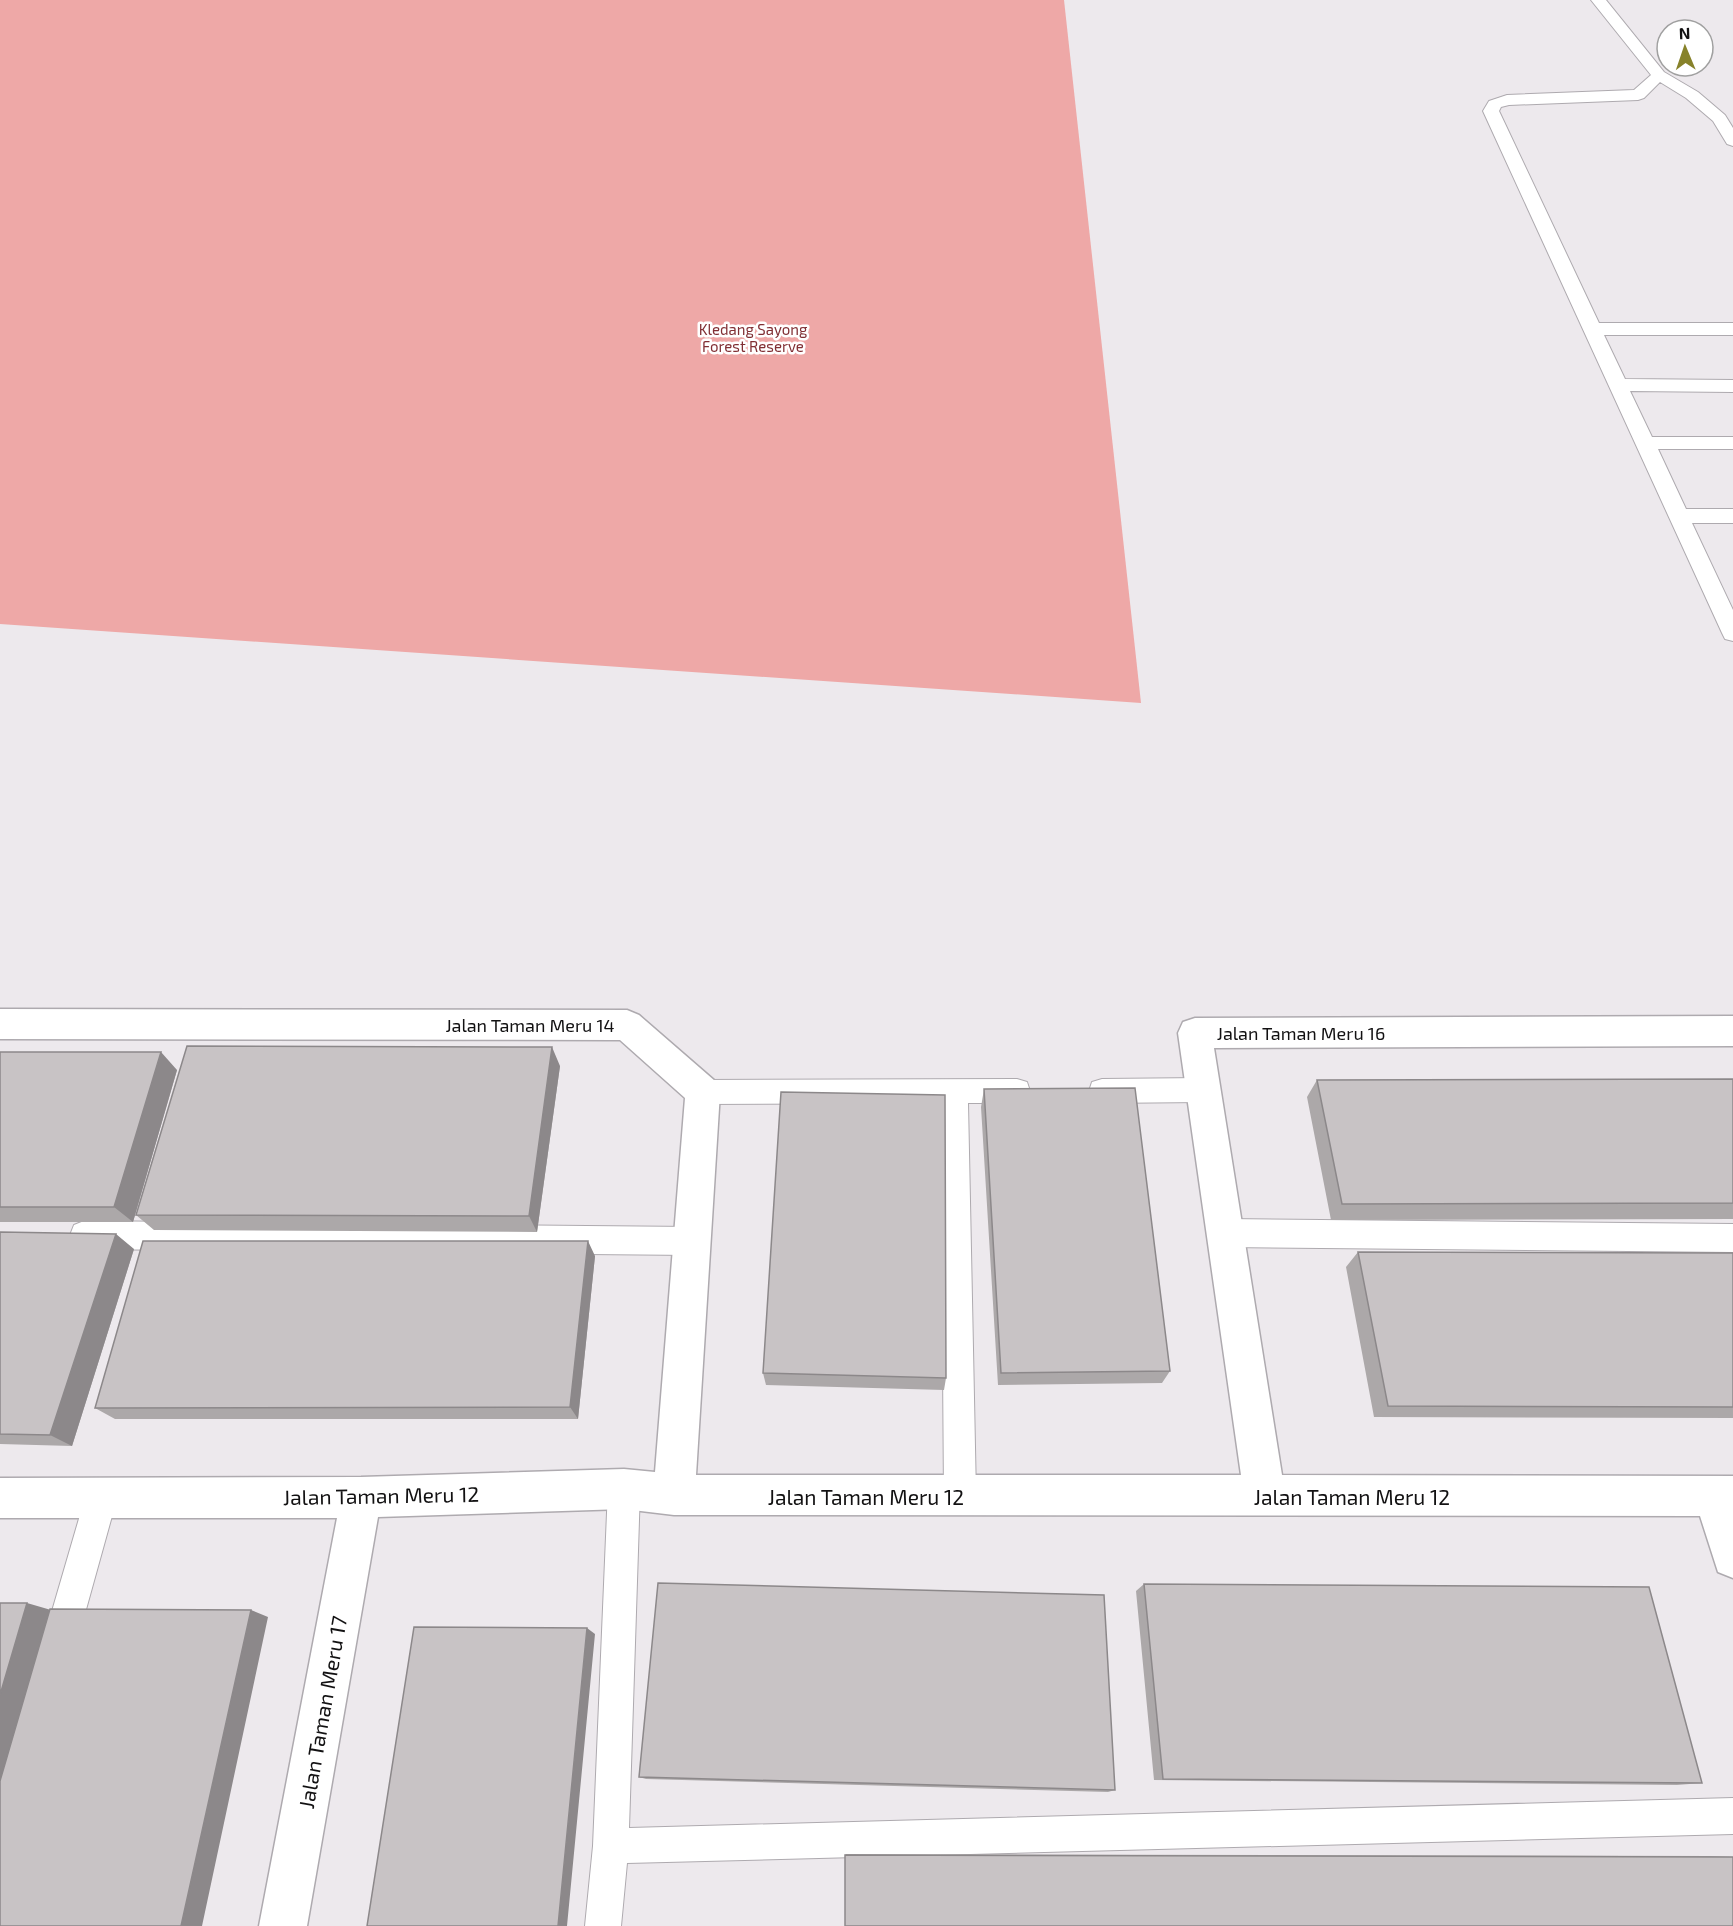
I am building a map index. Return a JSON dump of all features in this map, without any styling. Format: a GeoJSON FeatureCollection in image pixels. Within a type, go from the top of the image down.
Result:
{"type":"FeatureCollection","features":[{"type":"Feature","properties":{"kind":"street","name":"Jalan Taman Meru 14"},"geometry":{"type":"LineString","coordinates":[[0,1024],[627,1025],[703,1092]]}},
{"type":"Feature","properties":{"kind":"street","name":"Jalan Taman Meru 16"},"geometry":{"type":"LineString","coordinates":[[1265,1497],[1195,1033],[1733,1031]]}},
{"type":"Feature","properties":{"kind":"street"},"geometry":{"type":"LineString","coordinates":[[674,1495],[703,1092]]}},
{"type":"Feature","properties":{"kind":"street","name":"Jalan Taman Meru 12"},"geometry":{"type":"LineString","coordinates":[[0,1498],[361,1497],[624,1488],[674,1495],[1724,1496]]}},
{"type":"Feature","properties":{"kind":"street"},"geometry":{"type":"LineString","coordinates":[[1724,1496],[1733,1557]]}},
{"type":"Feature","properties":{"kind":"street","name":"Jalan Taman Meru 17"},"geometry":{"type":"LineString","coordinates":[[283,1926],[361,1497]]}},
{"type":"Feature","properties":{"kind":"lane"},"geometry":{"type":"LineString","coordinates":[[1598,0],[1655,70]]}},
{"type":"Feature","properties":{"kind":"lane"},"geometry":{"type":"LineString","coordinates":[[1638,95],[1656,78]]}},
{"type":"Feature","properties":{"kind":"lane"},"geometry":{"type":"LineString","coordinates":[[1664,78],[1692,96],[1719,118],[1733,141]]}},
{"type":"Feature","properties":{"kind":"lane"},"geometry":{"type":"LineString","coordinates":[[1719,118],[1687,104],[1638,95],[1508,100],[1495,105],[1491,111],[1733,633]]}},
{"type":"Feature","properties":{"kind":"lane"},"geometry":{"type":"LineString","coordinates":[[1592,328],[1733,329]]}},
{"type":"Feature","properties":{"kind":"lane"},"geometry":{"type":"LineString","coordinates":[[1619,385],[1733,386]]}},
{"type":"Feature","properties":{"kind":"lane"},"geometry":{"type":"LineString","coordinates":[[1646,443],[1733,444]]}},
{"type":"Feature","properties":{"kind":"lane"},"geometry":{"type":"LineString","coordinates":[[1679,516],[1733,516]]}},
{"type":"Feature","properties":{"kind":"lane"},"geometry":{"type":"LineString","coordinates":[[1073,1091],[1203,1090]]}},
{"type":"Feature","properties":{"kind":"lane"},"geometry":{"type":"LineString","coordinates":[[703,1092],[1037,1091]]}},
{"type":"Feature","properties":{"kind":"lane"},"geometry":{"type":"LineString","coordinates":[[954,1092],[960,1496]]}},
{"type":"Feature","properties":{"kind":"lane"},"geometry":{"type":"LineString","coordinates":[[1225,1233],[1733,1238]]}},
{"type":"Feature","properties":{"kind":"lane"},"geometry":{"type":"LineString","coordinates":[[60,1235],[693,1241]]}},
{"type":"Feature","properties":{"kind":"lane"},"geometry":{"type":"LineString","coordinates":[[603,1926],[611,1846],[624,1488]]}},
{"type":"Feature","properties":{"kind":"lane"},"geometry":{"type":"LineString","coordinates":[[52,1671],[101,1498]]}},
{"type":"Feature","properties":{"kind":"lane"},"geometry":{"type":"LineString","coordinates":[[611,1846],[1733,1816]]}},
{"type":"Feature","properties":{"kind":"green space","name":"Kledang Sayong Forest Reserve"},"geometry":{"type":"Polygon","coordinates":[[[0,0],[1064,0],[1141,703],[0,624],[0,0]]]}},
{"type":"Feature","properties":{"kind":"building"},"geometry":{"type":"Polygon","coordinates":[[[187,1046],[552,1047],[529,1216],[136,1215],[187,1046]]]}},
{"type":"Feature","properties":{"kind":"building"},"geometry":{"type":"Polygon","coordinates":[[[0,1052],[161,1052],[114,1207],[0,1207],[0,1052]]]}},
{"type":"Feature","properties":{"kind":"building"},"geometry":{"type":"Polygon","coordinates":[[[1733,1079],[1733,1203],[1342,1204],[1317,1080],[1733,1079]]]}},
{"type":"Feature","properties":{"kind":"building"},"geometry":{"type":"Polygon","coordinates":[[[1135,1088],[1170,1371],[1001,1373],[984,1089],[1135,1088]]]}},
{"type":"Feature","properties":{"kind":"building"},"geometry":{"type":"Polygon","coordinates":[[[781,1092],[945,1095],[946,1378],[763,1373],[781,1092]]]}},
{"type":"Feature","properties":{"kind":"building"},"geometry":{"type":"Polygon","coordinates":[[[0,1232],[116,1234],[50,1435],[0,1434],[0,1232]]]}},
{"type":"Feature","properties":{"kind":"building"},"geometry":{"type":"Polygon","coordinates":[[[143,1241],[588,1241],[570,1407],[95,1408],[143,1241]]]}},
{"type":"Feature","properties":{"kind":"building"},"geometry":{"type":"Polygon","coordinates":[[[1358,1252],[1733,1253],[1733,1407],[1388,1406],[1358,1252]]]}},
{"type":"Feature","properties":{"kind":"building"},"geometry":{"type":"Polygon","coordinates":[[[658,1583],[1104,1595],[1115,1790],[639,1777],[658,1583]]]}},
{"type":"Feature","properties":{"kind":"building"},"geometry":{"type":"Polygon","coordinates":[[[1144,1584],[1649,1587],[1702,1783],[1163,1779],[1144,1584]]]}},
{"type":"Feature","properties":{"kind":"building"},"geometry":{"type":"Polygon","coordinates":[[[0,1603],[27,1603],[0,1695],[0,1603]]]}},
{"type":"Feature","properties":{"kind":"building"},"geometry":{"type":"Polygon","coordinates":[[[50,1609],[251,1610],[181,1926],[0,1926],[0,1781],[50,1609]]]}},
{"type":"Feature","properties":{"kind":"building"},"geometry":{"type":"Polygon","coordinates":[[[414,1627],[587,1628],[558,1926],[367,1926],[414,1627]]]}},
{"type":"Feature","properties":{"kind":"building"},"geometry":{"type":"Polygon","coordinates":[[[845,1855],[1733,1857],[1733,1926],[845,1926],[845,1855]]]}}]}
